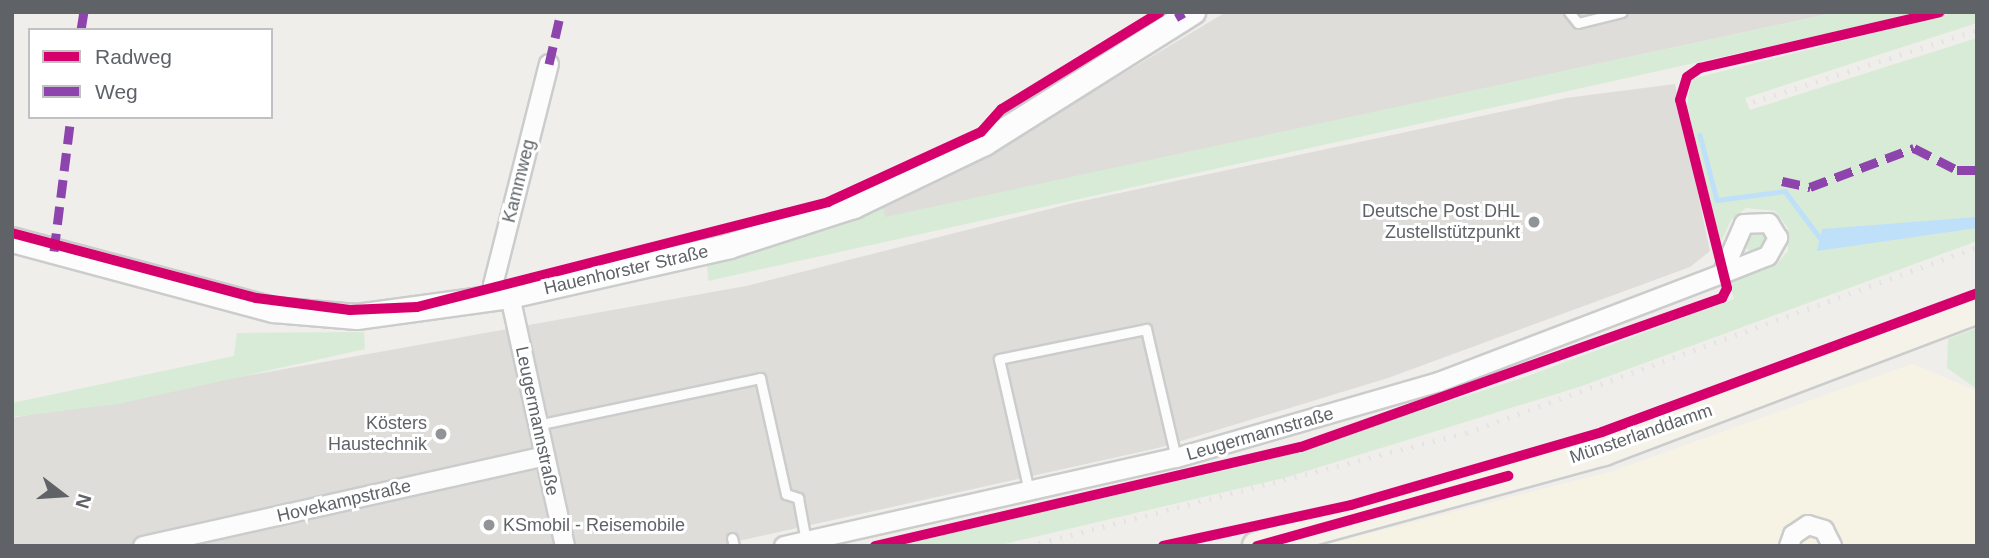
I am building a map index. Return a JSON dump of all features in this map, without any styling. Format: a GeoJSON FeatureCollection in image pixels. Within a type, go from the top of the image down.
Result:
{"type":"FeatureCollection","features":[{"type":"Feature","properties":{"kind":"main road","name":"Münsterlanddamm"},"geometry":{"type":"LineString","coordinates":[[1257,546],[1604,451],[1977,309]]}},
{"type":"Feature","properties":{"kind":"street","name":"Hauenhorster Straße"},"geometry":{"type":"LineString","coordinates":[[12,240],[274,310],[357,317],[503,298],[730,246],[854,206],[985,143],[1193,12]]}},
{"type":"Feature","properties":{"kind":"street","name":"Kammweg"},"geometry":{"type":"LineString","coordinates":[[503,298],[493,285],[549,64]]}},
{"type":"Feature","properties":{"kind":"street","name":"Leugermannstraße"},"geometry":{"type":"LineString","coordinates":[[784,546],[1176,458],[1439,382],[1722,274]]}},
{"type":"Feature","properties":{"kind":"street","name":"Leugermannstraße"},"geometry":{"type":"LineString","coordinates":[[503,298],[537,425],[565,546]]}},
{"type":"Feature","properties":{"kind":"street","name":"Hovekampstraße"},"geometry":{"type":"LineString","coordinates":[[144,546],[544,456]]}},
{"type":"Feature","properties":{"kind":"street"},"geometry":{"type":"LineString","coordinates":[[1789,546],[1793,535],[1808,525],[1824,530],[1832,546]]}},
{"type":"Feature","properties":{"kind":"lane"},"geometry":{"type":"LineString","coordinates":[[1569,12],[1578,23],[1622,12]]}},
{"type":"Feature","properties":{"kind":"lane"},"geometry":{"type":"LineString","coordinates":[[1029,491],[999,359],[1146,330],[1176,458]]}},
{"type":"Feature","properties":{"kind":"lane"},"geometry":{"type":"LineString","coordinates":[[537,425],[760,378],[786,494],[798,498],[806,541]]}},
{"type":"Feature","properties":{"kind":"shaded area"},"geometry":{"type":"Polygon","coordinates":[[[1226,12],[1838,12],[885,218],[882,206],[1039,124],[1226,12]]]}},
{"type":"Feature","properties":{"kind":"shaded area"},"geometry":{"type":"Polygon","coordinates":[[[1675,84],[1710,251],[1690,267],[1388,378],[1158,448],[716,546],[12,546],[12,418],[746,286],[1073,203],[1566,98],[1675,84]]]}},
{"type":"Feature","properties":{"kind":"shaded area"},"geometry":{"type":"Polygon","coordinates":[[[1912,364],[1977,391],[1977,546],[1321,546],[1613,471],[1912,364]]]}},
{"type":"Feature","properties":{"kind":"green space"},"geometry":{"type":"Polygon","coordinates":[[[1838,12],[1925,12],[708,281],[707,263],[882,206],[885,217],[1838,12]]]}},
{"type":"Feature","properties":{"kind":"green space"},"geometry":{"type":"Polygon","coordinates":[[[1958,12],[1977,12],[1977,23],[1745,98],[1750,110],[1977,38],[1977,241],[1582,386],[1284,478],[996,546],[892,546],[1258,463],[1525,377],[1734,299],[1728,281],[1777,264],[1788,251],[1788,228],[1775,211],[1746,208],[1731,220],[1719,246],[1686,111],[1691,79],[1958,12]]]}},
{"type":"Feature","properties":{"kind":"green space"},"geometry":{"type":"Polygon","coordinates":[[[1751,230],[1759,230],[1766,237],[1766,245],[1759,252],[1751,252],[1744,245],[1744,237],[1751,230]]]}},
{"type":"Feature","properties":{"kind":"green space"},"geometry":{"type":"Polygon","coordinates":[[[1977,328],[1977,389],[1947,368],[1948,339],[1977,328]]]}},
{"type":"Feature","properties":{"kind":"green space"},"geometry":{"type":"Polygon","coordinates":[[[364,332],[365,349],[118,404],[12,417],[12,403],[234,356],[237,333],[364,332]]]}},
{"type":"Feature","properties":{"kind":"water"},"geometry":{"type":"Polygon","coordinates":[[[1977,217],[1977,228],[1817,251],[1822,229],[1977,217]]]}},
{"type":"Feature","properties":{"kind":"waterway"},"geometry":{"type":"LineString","coordinates":[[1700,135],[1717,200],[1785,191],[1823,242]]}},
{"type":"Feature","properties":{"kind":"railway"},"geometry":{"type":"LineString","coordinates":[[1753,102],[1977,30]]}},
{"type":"Feature","properties":{"kind":"railway"},"geometry":{"type":"LineString","coordinates":[[1028,546],[1466,433],[1977,247]]}},
{"type":"Feature","properties":{"kind":"marked path"},"geometry":{"type":"LineString","coordinates":[[81,28],[84,12]]}},
{"type":"Feature","properties":{"kind":"marked path"},"geometry":{"type":"LineString","coordinates":[[549,64],[561,12]]}},
{"type":"Feature","properties":{"kind":"marked path"},"geometry":{"type":"LineString","coordinates":[[1178,12],[1182,19]]}},
{"type":"Feature","properties":{"kind":"marked path"},"geometry":{"type":"LineString","coordinates":[[54,251],[71,119]]}},
{"type":"Feature","properties":{"kind":"marked path"},"geometry":{"type":"LineString","coordinates":[[1782,181],[1810,187],[1914,148],[1957,170],[1977,170]]}},
{"type":"Feature","properties":{"kind":"cycle path"},"geometry":{"type":"LineString","coordinates":[[12,233],[256,298],[350,310],[417,307],[828,202],[981,132],[1002,109],[1160,12]]}},
{"type":"Feature","properties":{"kind":"cycle path"},"geometry":{"type":"LineString","coordinates":[[875,546],[1301,447],[1722,298],[1727,288],[1680,100],[1687,77],[1700,68],[1940,12]]}},
{"type":"Feature","properties":{"kind":"cycle path"},"geometry":{"type":"LineString","coordinates":[[1163,546],[1351,505],[1602,432],[1977,293]]}},
{"type":"Feature","properties":{"kind":"cycle path"},"geometry":{"type":"LineString","coordinates":[[1257,546],[1508,476]]}},
{"type":"Feature","properties":{"kind":"place","name":"Deutsche Post DHL Zustellstützpunkt"},"geometry":{"type":"Point","coordinates":[1534,222]}},
{"type":"Feature","properties":{"kind":"place","name":"Kösters Haustechnik"},"geometry":{"type":"Point","coordinates":[441,434]}},
{"type":"Feature","properties":{"kind":"place","name":"KSmobil - Reisemobile"},"geometry":{"type":"Point","coordinates":[489,525]}}]}
